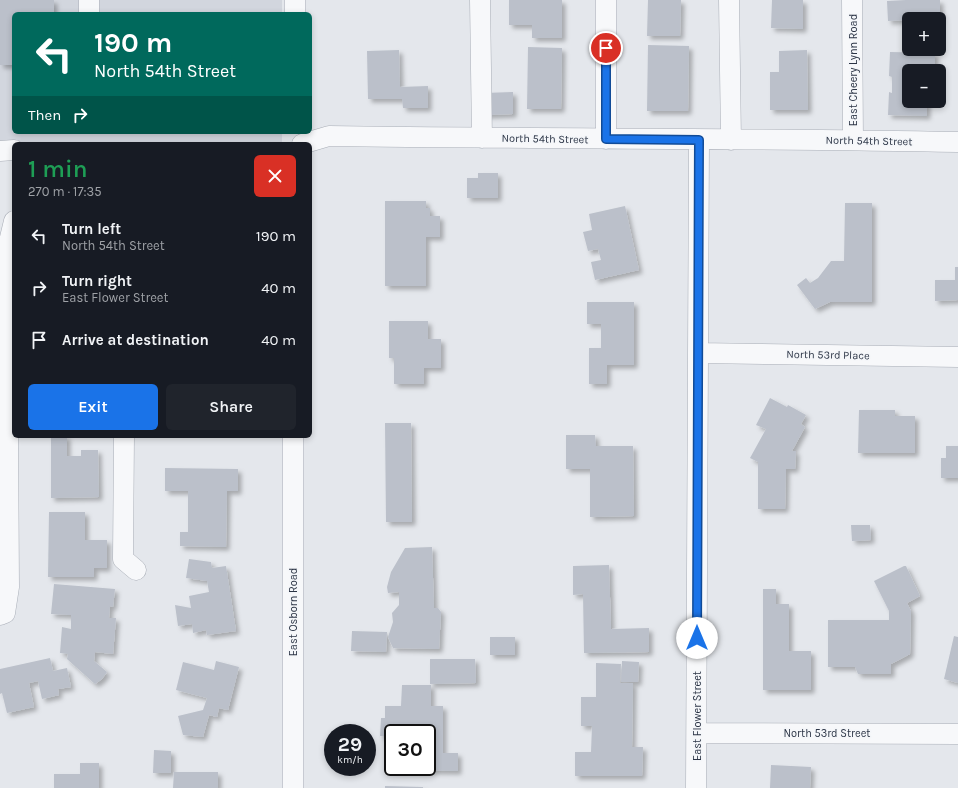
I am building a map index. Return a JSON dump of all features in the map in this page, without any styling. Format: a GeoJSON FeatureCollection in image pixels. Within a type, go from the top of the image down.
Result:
{"type":"FeatureCollection","features":[{"type":"Feature","properties":{"kind":"street"},"geometry":{"type":"LineString","coordinates":[[89,0],[89,12]]}},
{"type":"Feature","properties":{"kind":"street"},"geometry":{"type":"LineString","coordinates":[[294,0],[294,12]]}},
{"type":"Feature","properties":{"kind":"street"},"geometry":{"type":"LineString","coordinates":[[480,0],[482,138]]}},
{"type":"Feature","properties":{"kind":"street"},"geometry":{"type":"LineString","coordinates":[[606,0],[606,139]]}},
{"type":"Feature","properties":{"kind":"street"},"geometry":{"type":"LineString","coordinates":[[729,0],[731,140]]}},
{"type":"Feature","properties":{"kind":"street","name":"East Cheery Lynn Road"},"geometry":{"type":"LineString","coordinates":[[852,0],[853,140]]}},
{"type":"Feature","properties":{"kind":"street","name":"North 54th Street"},"geometry":{"type":"LineString","coordinates":[[309,142],[329,136],[958,142]]}},
{"type":"Feature","properties":{"kind":"street","name":"East Flower Street"},"geometry":{"type":"LineString","coordinates":[[696,788],[699,140]]}},
{"type":"Feature","properties":{"kind":"street"},"geometry":{"type":"LineString","coordinates":[[0,151],[12,150]]}},
{"type":"Feature","properties":{"kind":"street"},"geometry":{"type":"LineString","coordinates":[[2,614],[8,587],[7,265],[8,246],[12,229]]}},
{"type":"Feature","properties":{"kind":"street","name":"North 53rd Place"},"geometry":{"type":"LineString","coordinates":[[698,353],[958,357]]}},
{"type":"Feature","properties":{"kind":"street"},"geometry":{"type":"LineString","coordinates":[[124,438],[123,559],[136,570]]}},
{"type":"Feature","properties":{"kind":"street","name":"East Osborn Road"},"geometry":{"type":"LineString","coordinates":[[293,438],[293,788]]}},
{"type":"Feature","properties":{"kind":"street","name":"North 53rd Street"},"geometry":{"type":"LineString","coordinates":[[696,733],[958,734]]}},
{"type":"Feature","properties":{"kind":"shaded area"},"geometry":{"type":"Polygon","coordinates":[[[0,0],[282,0],[282,12],[12,12],[12,134],[282,134],[282,142],[12,142],[12,144],[0,146],[0,0]]]}},
{"type":"Feature","properties":{"kind":"building"},"geometry":{"type":"Polygon","coordinates":[[[0,0],[54,0],[54,12],[12,12],[12,65],[0,65],[0,0]]]}},
{"type":"Feature","properties":{"kind":"building"},"geometry":{"type":"Polygon","coordinates":[[[509,0],[562,0],[562,38],[532,38],[532,25],[509,25],[509,0]]]}},
{"type":"Feature","properties":{"kind":"building"},"geometry":{"type":"Polygon","coordinates":[[[648,0],[681,0],[680,36],[647,36],[648,0]]]}},
{"type":"Feature","properties":{"kind":"building"},"geometry":{"type":"Polygon","coordinates":[[[772,0],[803,0],[803,29],[771,28],[772,0]]]}},
{"type":"Feature","properties":{"kind":"building"},"geometry":{"type":"Polygon","coordinates":[[[940,0],[940,12],[902,12],[902,20],[888,21],[887,1],[940,0]]]}},
{"type":"Feature","properties":{"kind":"building"},"geometry":{"type":"Polygon","coordinates":[[[648,45],[689,46],[688,111],[647,111],[648,45]]]}},
{"type":"Feature","properties":{"kind":"building"},"geometry":{"type":"Polygon","coordinates":[[[528,47],[562,48],[561,109],[527,109],[528,47]]]}},
{"type":"Feature","properties":{"kind":"building"},"geometry":{"type":"Polygon","coordinates":[[[399,50],[400,87],[428,86],[428,108],[403,108],[402,99],[368,99],[367,51],[399,50]]]}},
{"type":"Feature","properties":{"kind":"building"},"geometry":{"type":"Polygon","coordinates":[[[807,50],[808,110],[770,110],[770,72],[779,72],[779,51],[807,50]]]}},
{"type":"Feature","properties":{"kind":"building"},"geometry":{"type":"Polygon","coordinates":[[[890,52],[902,52],[902,56],[935,56],[935,64],[902,64],[902,108],[927,108],[927,116],[888,115],[889,92],[892,93],[892,77],[889,76],[890,52]]]}},
{"type":"Feature","properties":{"kind":"building"},"geometry":{"type":"Polygon","coordinates":[[[513,92],[513,114],[484,115],[484,93],[513,92]]]}},
{"type":"Feature","properties":{"kind":"building"},"geometry":{"type":"Polygon","coordinates":[[[478,173],[498,173],[498,198],[467,198],[467,178],[478,178],[478,173]]]}},
{"type":"Feature","properties":{"kind":"building"},"geometry":{"type":"Polygon","coordinates":[[[385,201],[426,201],[426,208],[430,208],[430,216],[440,216],[440,237],[426,237],[426,286],[385,286],[385,201]]]}},
{"type":"Feature","properties":{"kind":"building"},"geometry":{"type":"Polygon","coordinates":[[[845,203],[872,203],[872,302],[830,302],[815,309],[797,285],[806,278],[810,283],[818,278],[831,261],[844,261],[845,203]]]}},
{"type":"Feature","properties":{"kind":"building"},"geometry":{"type":"Polygon","coordinates":[[[625,206],[639,270],[595,280],[591,262],[601,260],[598,249],[588,251],[583,232],[592,230],[589,214],[625,206]]]}},
{"type":"Feature","properties":{"kind":"building"},"geometry":{"type":"Polygon","coordinates":[[[955,267],[958,267],[958,300],[935,301],[935,280],[955,280],[955,267]]]}},
{"type":"Feature","properties":{"kind":"building"},"geometry":{"type":"Polygon","coordinates":[[[587,302],[634,302],[634,365],[607,365],[607,384],[589,384],[589,348],[601,348],[601,324],[587,324],[587,302]]]}},
{"type":"Feature","properties":{"kind":"building"},"geometry":{"type":"Polygon","coordinates":[[[389,321],[428,321],[428,339],[441,339],[441,368],[424,368],[424,384],[394,384],[394,358],[389,358],[389,321]]]}},
{"type":"Feature","properties":{"kind":"building"},"geometry":{"type":"Polygon","coordinates":[[[770,398],[787,407],[788,405],[806,415],[801,424],[805,427],[792,451],[796,451],[795,469],[786,469],[785,509],[758,509],[758,462],[750,458],[766,429],[756,425],[770,398]]]}},
{"type":"Feature","properties":{"kind":"building"},"geometry":{"type":"Polygon","coordinates":[[[859,410],[895,410],[895,416],[915,416],[915,453],[858,453],[859,410]]]}},
{"type":"Feature","properties":{"kind":"building"},"geometry":{"type":"Polygon","coordinates":[[[385,423],[411,423],[412,522],[386,522],[385,423]]]}},
{"type":"Feature","properties":{"kind":"building"},"geometry":{"type":"Polygon","coordinates":[[[566,435],[595,435],[596,446],[633,446],[634,516],[590,517],[590,469],[566,469],[566,435]]]}},
{"type":"Feature","properties":{"kind":"building"},"geometry":{"type":"Polygon","coordinates":[[[51,438],[67,438],[67,456],[81,456],[81,450],[98,450],[99,497],[51,498],[51,438]]]}},
{"type":"Feature","properties":{"kind":"building"},"geometry":{"type":"Polygon","coordinates":[[[946,446],[958,446],[958,478],[941,478],[941,458],[946,458],[946,446]]]}},
{"type":"Feature","properties":{"kind":"building"},"geometry":{"type":"Polygon","coordinates":[[[165,468],[238,469],[238,491],[227,491],[226,547],[180,546],[180,532],[188,532],[188,491],[165,491],[165,468]]]}},
{"type":"Feature","properties":{"kind":"building"},"geometry":{"type":"Polygon","coordinates":[[[49,512],[85,512],[85,540],[107,540],[107,568],[94,568],[94,577],[48,577],[49,512]]]}},
{"type":"Feature","properties":{"kind":"building"},"geometry":{"type":"Polygon","coordinates":[[[851,525],[870,525],[871,540],[852,541],[851,525]]]}},
{"type":"Feature","properties":{"kind":"building"},"geometry":{"type":"Polygon","coordinates":[[[432,547],[434,608],[438,608],[441,612],[439,649],[393,648],[388,637],[393,622],[392,613],[399,605],[399,592],[388,593],[387,587],[391,572],[405,548],[432,547]]]}},
{"type":"Feature","properties":{"kind":"building"},"geometry":{"type":"Polygon","coordinates":[[[189,559],[211,562],[212,568],[226,566],[236,631],[207,635],[206,630],[193,633],[192,624],[178,626],[175,605],[191,608],[189,596],[209,592],[207,581],[186,578],[189,559]]]}},
{"type":"Feature","properties":{"kind":"building"},"geometry":{"type":"Polygon","coordinates":[[[609,565],[611,629],[649,628],[649,652],[584,653],[583,594],[573,595],[573,566],[609,565]]]}},
{"type":"Feature","properties":{"kind":"building"},"geometry":{"type":"Polygon","coordinates":[[[906,566],[920,596],[907,603],[911,611],[910,654],[891,664],[891,674],[858,674],[855,667],[828,667],[828,620],[889,620],[889,611],[874,581],[906,566]]]}},
{"type":"Feature","properties":{"kind":"building"},"geometry":{"type":"Polygon","coordinates":[[[54,584],[115,589],[113,607],[110,606],[109,618],[116,618],[113,654],[95,652],[94,661],[107,672],[102,679],[95,684],[67,659],[68,654],[60,653],[62,627],[71,629],[71,615],[51,614],[54,584]]]}},
{"type":"Feature","properties":{"kind":"building"},"geometry":{"type":"Polygon","coordinates":[[[763,589],[776,589],[776,604],[789,604],[789,651],[811,651],[811,690],[763,690],[763,589]]]}},
{"type":"Feature","properties":{"kind":"building"},"geometry":{"type":"Polygon","coordinates":[[[352,631],[387,632],[386,652],[351,651],[352,631]]]}},
{"type":"Feature","properties":{"kind":"building"},"geometry":{"type":"Polygon","coordinates":[[[954,636],[958,637],[958,683],[944,679],[954,636]]]}},
{"type":"Feature","properties":{"kind":"building"},"geometry":{"type":"Polygon","coordinates":[[[490,637],[515,637],[515,655],[490,655],[490,637]]]}},
{"type":"Feature","properties":{"kind":"building"},"geometry":{"type":"Polygon","coordinates":[[[50,658],[53,671],[67,668],[71,687],[58,689],[59,695],[42,699],[38,681],[29,683],[34,707],[7,713],[2,693],[0,694],[0,669],[50,658]]]}},
{"type":"Feature","properties":{"kind":"building"},"geometry":{"type":"Polygon","coordinates":[[[430,659],[475,659],[476,683],[430,684],[430,659]]]}},
{"type":"Feature","properties":{"kind":"building"},"geometry":{"type":"Polygon","coordinates":[[[216,661],[239,667],[228,710],[219,708],[217,717],[209,715],[203,737],[183,735],[178,716],[203,710],[207,698],[176,690],[183,662],[214,670],[216,661]]]}},
{"type":"Feature","properties":{"kind":"building"},"geometry":{"type":"Polygon","coordinates":[[[622,661],[639,662],[638,682],[621,682],[622,661]]]}},
{"type":"Feature","properties":{"kind":"building"},"geometry":{"type":"Polygon","coordinates":[[[596,663],[621,664],[620,683],[633,683],[632,747],[643,747],[642,776],[575,776],[575,752],[591,752],[592,726],[581,726],[581,697],[596,697],[596,663]]]}},
{"type":"Feature","properties":{"kind":"building"},"geometry":{"type":"Polygon","coordinates":[[[402,685],[431,685],[431,706],[443,706],[443,753],[458,753],[458,771],[436,771],[436,724],[384,724],[384,736],[380,736],[381,718],[385,718],[385,706],[401,706],[402,685]]]}},
{"type":"Feature","properties":{"kind":"building"},"geometry":{"type":"Polygon","coordinates":[[[154,750],[171,751],[171,773],[153,773],[154,750]]]}},
{"type":"Feature","properties":{"kind":"building"},"geometry":{"type":"Polygon","coordinates":[[[80,763],[99,763],[99,788],[54,788],[54,774],[80,774],[80,763]]]}},
{"type":"Feature","properties":{"kind":"building"},"geometry":{"type":"Polygon","coordinates":[[[771,765],[811,767],[810,788],[770,788],[771,765]]]}},
{"type":"Feature","properties":{"kind":"building"},"geometry":{"type":"Polygon","coordinates":[[[174,772],[218,772],[218,788],[173,788],[174,772]]]}},
{"type":"Feature","properties":{"kind":"building"},"geometry":{"type":"Polygon","coordinates":[[[385,786],[423,787],[423,788],[385,788],[385,786]]]}},
{"type":"Feature","properties":{"kind":"route"},"geometry":{"type":"LineString","coordinates":[[606,48],[606,139],[699,140],[697,638]]}}]}
